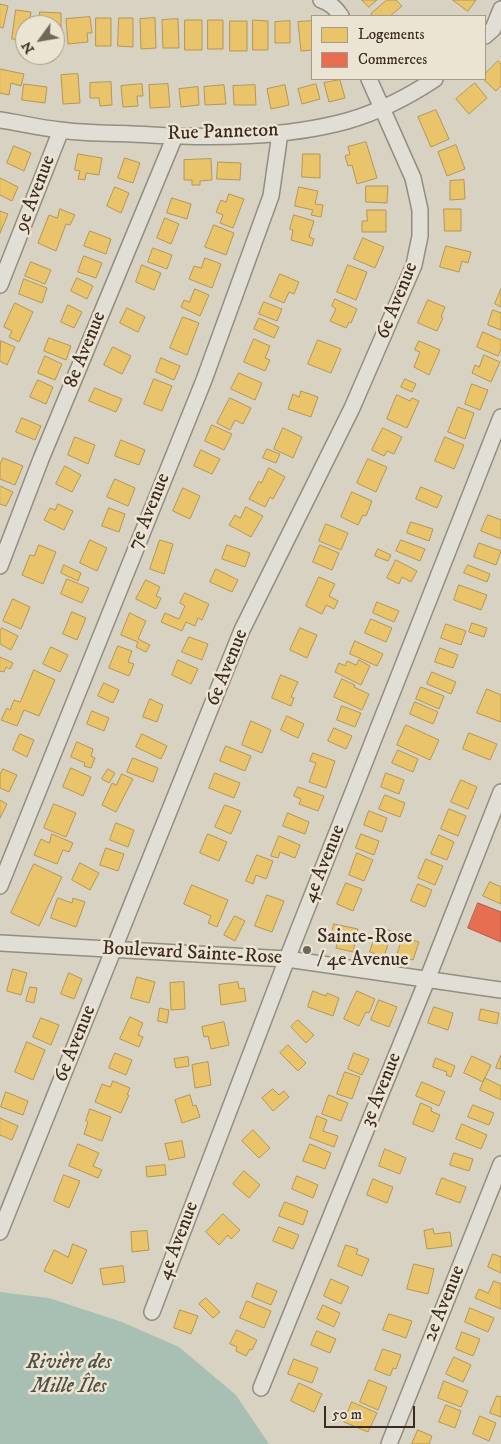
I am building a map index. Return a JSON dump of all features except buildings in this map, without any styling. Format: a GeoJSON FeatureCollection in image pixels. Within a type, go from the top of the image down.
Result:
{"type":"FeatureCollection","features":[{"type":"Feature","properties":{"kind":"street"},"geometry":{"type":"LineString","coordinates":[[321,0],[332,6],[340,15]]}},
{"type":"Feature","properties":{"kind":"street"},"geometry":{"type":"LineString","coordinates":[[493,32],[501,9]]}},
{"type":"Feature","properties":{"kind":"street","name":"6e Avenue"},"geometry":{"type":"LineString","coordinates":[[0,1232],[242,630],[352,408],[414,265],[420,236],[420,210],[413,178],[369,80]]}},
{"type":"Feature","properties":{"kind":"street","name":"Rue Panneton"},"geometry":{"type":"LineString","coordinates":[[0,120],[61,130],[175,136],[238,136],[280,133],[346,121],[382,109],[419,90],[434,80]]}},
{"type":"Feature","properties":{"kind":"street","name":"9e Avenue"},"geometry":{"type":"LineString","coordinates":[[0,285],[61,130]]}},
{"type":"Feature","properties":{"kind":"street","name":"7e Avenue"},"geometry":{"type":"LineString","coordinates":[[0,886],[204,380],[271,196],[280,133]]}},
{"type":"Feature","properties":{"kind":"street","name":"8e Avenue"},"geometry":{"type":"LineString","coordinates":[[0,566],[45,450],[175,136]]}},
{"type":"Feature","properties":{"kind":"street","name":"4e Avenue"},"geometry":{"type":"LineString","coordinates":[[152,1312],[287,959],[501,416]]}},
{"type":"Feature","properties":{"kind":"street","name":"3e Avenue"},"geometry":{"type":"LineString","coordinates":[[261,1388],[427,980],[501,792]]}},
{"type":"Feature","properties":{"kind":"street","name":"Boulevard Sainte-Rose"},"geometry":{"type":"LineString","coordinates":[[0,943],[287,959],[501,990]]}},
{"type":"Feature","properties":{"kind":"street","name":"2e Avenue"},"geometry":{"type":"LineString","coordinates":[[389,1444],[501,1164]]}},
{"type":"Feature","properties":{"kind":"water","name":"Rivière des Mille Îles"},"geometry":{"type":"Polygon","coordinates":[[[0,1292],[49,1298],[122,1322],[179,1347],[236,1395],[269,1444],[0,1444],[0,1292]]]}},
{"type":"Feature","properties":{"kind":"place","name":"Sainte-Rose / 4e Avenue"},"geometry":{"type":"Point","coordinates":[307,950]}}]}
